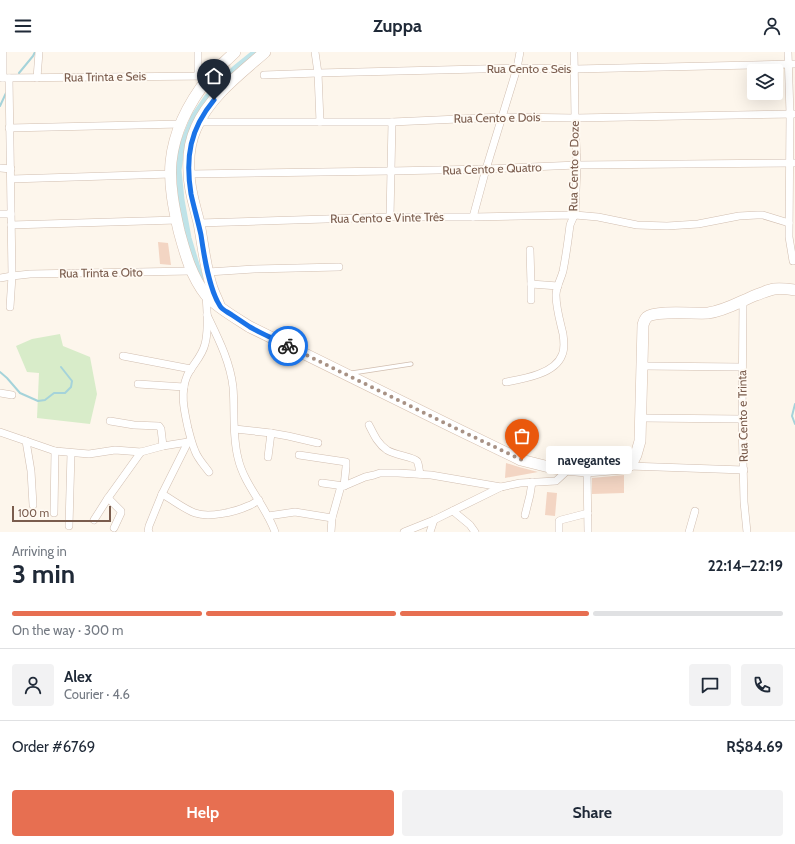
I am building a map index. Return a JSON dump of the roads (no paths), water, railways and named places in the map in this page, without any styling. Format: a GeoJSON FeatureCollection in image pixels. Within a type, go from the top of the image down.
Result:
{"type":"FeatureCollection","features":[{"type":"Feature","properties":{"kind":"main road"},"geometry":{"type":"LineString","coordinates":[[235,52],[210,76],[198,92],[186,112],[175,140],[173,152],[171,174],[173,199],[183,247],[191,271],[206,295],[220,307],[250,327],[522,460],[553,468],[587,471],[622,468],[628,466],[636,455],[640,441],[642,342],[644,320],[653,314],[715,312],[775,288],[795,290]]}},
{"type":"Feature","properties":{"kind":"main road"},"geometry":{"type":"LineString","coordinates":[[220,307],[212,289],[199,223],[191,194],[189,159],[191,144],[195,128],[206,109],[222,91],[265,52]]}},
{"type":"Feature","properties":{"kind":"street"},"geometry":{"type":"LineString","coordinates":[[3,52],[9,128],[11,179],[12,276],[10,307]]}},
{"type":"Feature","properties":{"kind":"street"},"geometry":{"type":"LineString","coordinates":[[37,78],[39,52]]}},
{"type":"Feature","properties":{"kind":"street"},"geometry":{"type":"LineString","coordinates":[[198,52],[198,76]]}},
{"type":"Feature","properties":{"kind":"street"},"geometry":{"type":"LineString","coordinates":[[315,52],[318,73],[320,122]]}},
{"type":"Feature","properties":{"kind":"street"},"geometry":{"type":"LineString","coordinates":[[474,217],[486,170],[517,68],[520,52]]}},
{"type":"Feature","properties":{"kind":"street","name":"Rua Cento e Doze"},"geometry":{"type":"LineString","coordinates":[[506,382],[523,379],[546,371],[559,362],[564,350],[563,335],[557,312],[556,295],[562,273],[570,225],[575,215],[577,165],[574,52]]}},
{"type":"Feature","properties":{"kind":"street"},"geometry":{"type":"LineString","coordinates":[[788,52],[792,64],[792,163],[789,237],[793,261]]}},
{"type":"Feature","properties":{"kind":"street","name":"Rua Cento e Seis"},"geometry":{"type":"LineString","coordinates":[[264,75],[517,68],[575,69],[792,64]]}},
{"type":"Feature","properties":{"kind":"street","name":"Rua Trinta e Seis"},"geometry":{"type":"LineString","coordinates":[[4,78],[210,76]]}},
{"type":"Feature","properties":{"kind":"street","name":"Rua Cento e Dois"},"geometry":{"type":"LineString","coordinates":[[199,122],[392,122],[503,117],[575,118],[792,114]]}},
{"type":"Feature","properties":{"kind":"street"},"geometry":{"type":"LineString","coordinates":[[390,217],[392,122]]}},
{"type":"Feature","properties":{"kind":"street"},"geometry":{"type":"LineString","coordinates":[[9,128],[181,124]]}},
{"type":"Feature","properties":{"kind":"street","name":"Rua Cento e Quatro"},"geometry":{"type":"LineString","coordinates":[[189,174],[486,170],[577,165],[792,163]]}},
{"type":"Feature","properties":{"kind":"street"},"geometry":{"type":"LineString","coordinates":[[0,168],[10,169]]}},
{"type":"Feature","properties":{"kind":"street"},"geometry":{"type":"LineString","coordinates":[[11,179],[171,174]]}},
{"type":"Feature","properties":{"kind":"street"},"geometry":{"type":"LineString","coordinates":[[0,214],[11,214]]}},
{"type":"Feature","properties":{"kind":"street","name":"Rua Cento e Vinte Três"},"geometry":{"type":"LineString","coordinates":[[199,223],[390,217],[575,215],[598,217],[637,224],[667,226],[698,224],[739,216],[763,215],[789,223]]}},
{"type":"Feature","properties":{"kind":"street"},"geometry":{"type":"LineString","coordinates":[[11,225],[177,220]]}},
{"type":"Feature","properties":{"kind":"street"},"geometry":{"type":"LineString","coordinates":[[530,250],[530,300]]}},
{"type":"Feature","properties":{"kind":"street"},"geometry":{"type":"LineString","coordinates":[[208,272],[254,269],[339,267]]}},
{"type":"Feature","properties":{"kind":"street","name":"Rua Trinta e Oito"},"geometry":{"type":"LineString","coordinates":[[0,278],[30,274],[191,271]]}},
{"type":"Feature","properties":{"kind":"street"},"geometry":{"type":"LineString","coordinates":[[531,284],[558,286]]}},
{"type":"Feature","properties":{"kind":"street"},"geometry":{"type":"LineString","coordinates":[[206,295],[207,334],[202,352],[190,369],[184,387],[184,410],[189,442],[209,472]]}},
{"type":"Feature","properties":{"kind":"street","name":"Rua Cento e Trinta"},"geometry":{"type":"LineString","coordinates":[[743,301],[742,419],[744,502],[747,532]]}},
{"type":"Feature","properties":{"kind":"street"},"geometry":{"type":"LineString","coordinates":[[207,315],[226,356],[230,370],[234,397],[234,429],[238,458],[250,486],[268,516],[275,532]]}},
{"type":"Feature","properties":{"kind":"street"},"geometry":{"type":"LineString","coordinates":[[123,356],[190,369]]}},
{"type":"Feature","properties":{"kind":"street"},"geometry":{"type":"LineString","coordinates":[[642,366],[742,367]]}},
{"type":"Feature","properties":{"kind":"street"},"geometry":{"type":"LineString","coordinates":[[138,384],[184,387]]}},
{"type":"Feature","properties":{"kind":"street"},"geometry":{"type":"LineString","coordinates":[[0,393],[12,395]]}},
{"type":"Feature","properties":{"kind":"street"},"geometry":{"type":"LineString","coordinates":[[641,418],[742,419]]}},
{"type":"Feature","properties":{"kind":"street"},"geometry":{"type":"LineString","coordinates":[[110,421],[134,425],[159,426],[161,429],[162,446]]}},
{"type":"Feature","properties":{"kind":"street"},"geometry":{"type":"LineString","coordinates":[[369,425],[376,439],[385,449],[396,455],[416,460],[418,462],[420,474]]}},
{"type":"Feature","properties":{"kind":"street"},"geometry":{"type":"LineString","coordinates":[[234,429],[271,433],[318,443]]}},
{"type":"Feature","properties":{"kind":"street"},"geometry":{"type":"LineString","coordinates":[[0,432],[54,450],[89,454],[116,450],[141,452],[162,446],[189,442]]}},
{"type":"Feature","properties":{"kind":"street"},"geometry":{"type":"LineString","coordinates":[[268,457],[271,433]]}},
{"type":"Feature","properties":{"kind":"street"},"geometry":{"type":"LineString","coordinates":[[26,441],[31,472],[33,505]]}},
{"type":"Feature","properties":{"kind":"street"},"geometry":{"type":"LineString","coordinates":[[149,531],[162,494],[189,442]]}},
{"type":"Feature","properties":{"kind":"street"},"geometry":{"type":"LineString","coordinates":[[54,450],[54,513]]}},
{"type":"Feature","properties":{"kind":"street"},"geometry":{"type":"LineString","coordinates":[[94,520],[141,452]]}},
{"type":"Feature","properties":{"kind":"street"},"geometry":{"type":"LineString","coordinates":[[69,526],[71,453]]}},
{"type":"Feature","properties":{"kind":"street"},"geometry":{"type":"LineString","coordinates":[[299,455],[346,462],[342,486],[332,518],[331,532]]}},
{"type":"Feature","properties":{"kind":"street"},"geometry":{"type":"LineString","coordinates":[[628,466],[744,470]]}},
{"type":"Feature","properties":{"kind":"street"},"geometry":{"type":"LineString","coordinates":[[404,532],[434,520],[501,487],[520,483],[556,481],[569,469]]}},
{"type":"Feature","properties":{"kind":"street"},"geometry":{"type":"LineString","coordinates":[[587,471],[588,532]]}},
{"type":"Feature","properties":{"kind":"street"},"geometry":{"type":"LineString","coordinates":[[322,483],[342,486],[380,473],[431,475],[501,487]]}},
{"type":"Feature","properties":{"kind":"street"},"geometry":{"type":"LineString","coordinates":[[525,515],[532,482]]}},
{"type":"Feature","properties":{"kind":"street"},"geometry":{"type":"LineString","coordinates":[[162,494],[193,512],[204,515],[240,509],[259,500]]}},
{"type":"Feature","properties":{"kind":"street"},"geometry":{"type":"LineString","coordinates":[[108,498],[121,511],[114,528]]}},
{"type":"Feature","properties":{"kind":"street"},"geometry":{"type":"LineString","coordinates":[[453,511],[470,525],[475,532]]}},
{"type":"Feature","properties":{"kind":"street"},"geometry":{"type":"LineString","coordinates":[[690,532],[695,511]]}},
{"type":"Feature","properties":{"kind":"street"},"geometry":{"type":"LineString","coordinates":[[268,516],[295,512],[332,518]]}},
{"type":"Feature","properties":{"kind":"street"},"geometry":{"type":"LineString","coordinates":[[559,532],[559,521],[588,513]]}},
{"type":"Feature","properties":{"kind":"street"},"geometry":{"type":"LineString","coordinates":[[430,532],[434,520]]}},
{"type":"Feature","properties":{"kind":"lane"},"geometry":{"type":"LineString","coordinates":[[345,374],[411,364]]}},
{"type":"Feature","properties":{"kind":"waterway"},"geometry":{"type":"LineString","coordinates":[[19,73],[35,52]]}},
{"type":"Feature","properties":{"kind":"waterway"},"geometry":{"type":"LineString","coordinates":[[200,278],[188,238],[181,200],[178,170],[181,149],[194,117],[207,98],[235,69],[256,52]]}},
{"type":"Feature","properties":{"kind":"waterway"},"geometry":{"type":"LineString","coordinates":[[0,106],[6,93]]}},
{"type":"Feature","properties":{"kind":"waterway"},"geometry":{"type":"LineString","coordinates":[[0,372],[20,393],[38,401],[45,400],[54,393],[65,393],[71,387],[72,381],[61,367]]}},
{"type":"Feature","properties":{"kind":"waterway"},"geometry":{"type":"LineString","coordinates":[[795,404],[792,416],[795,424]]}},
{"type":"Feature","properties":{"kind":"place","name":"navegantes"},"geometry":{"type":"Point","coordinates":[522,460]}}]}
